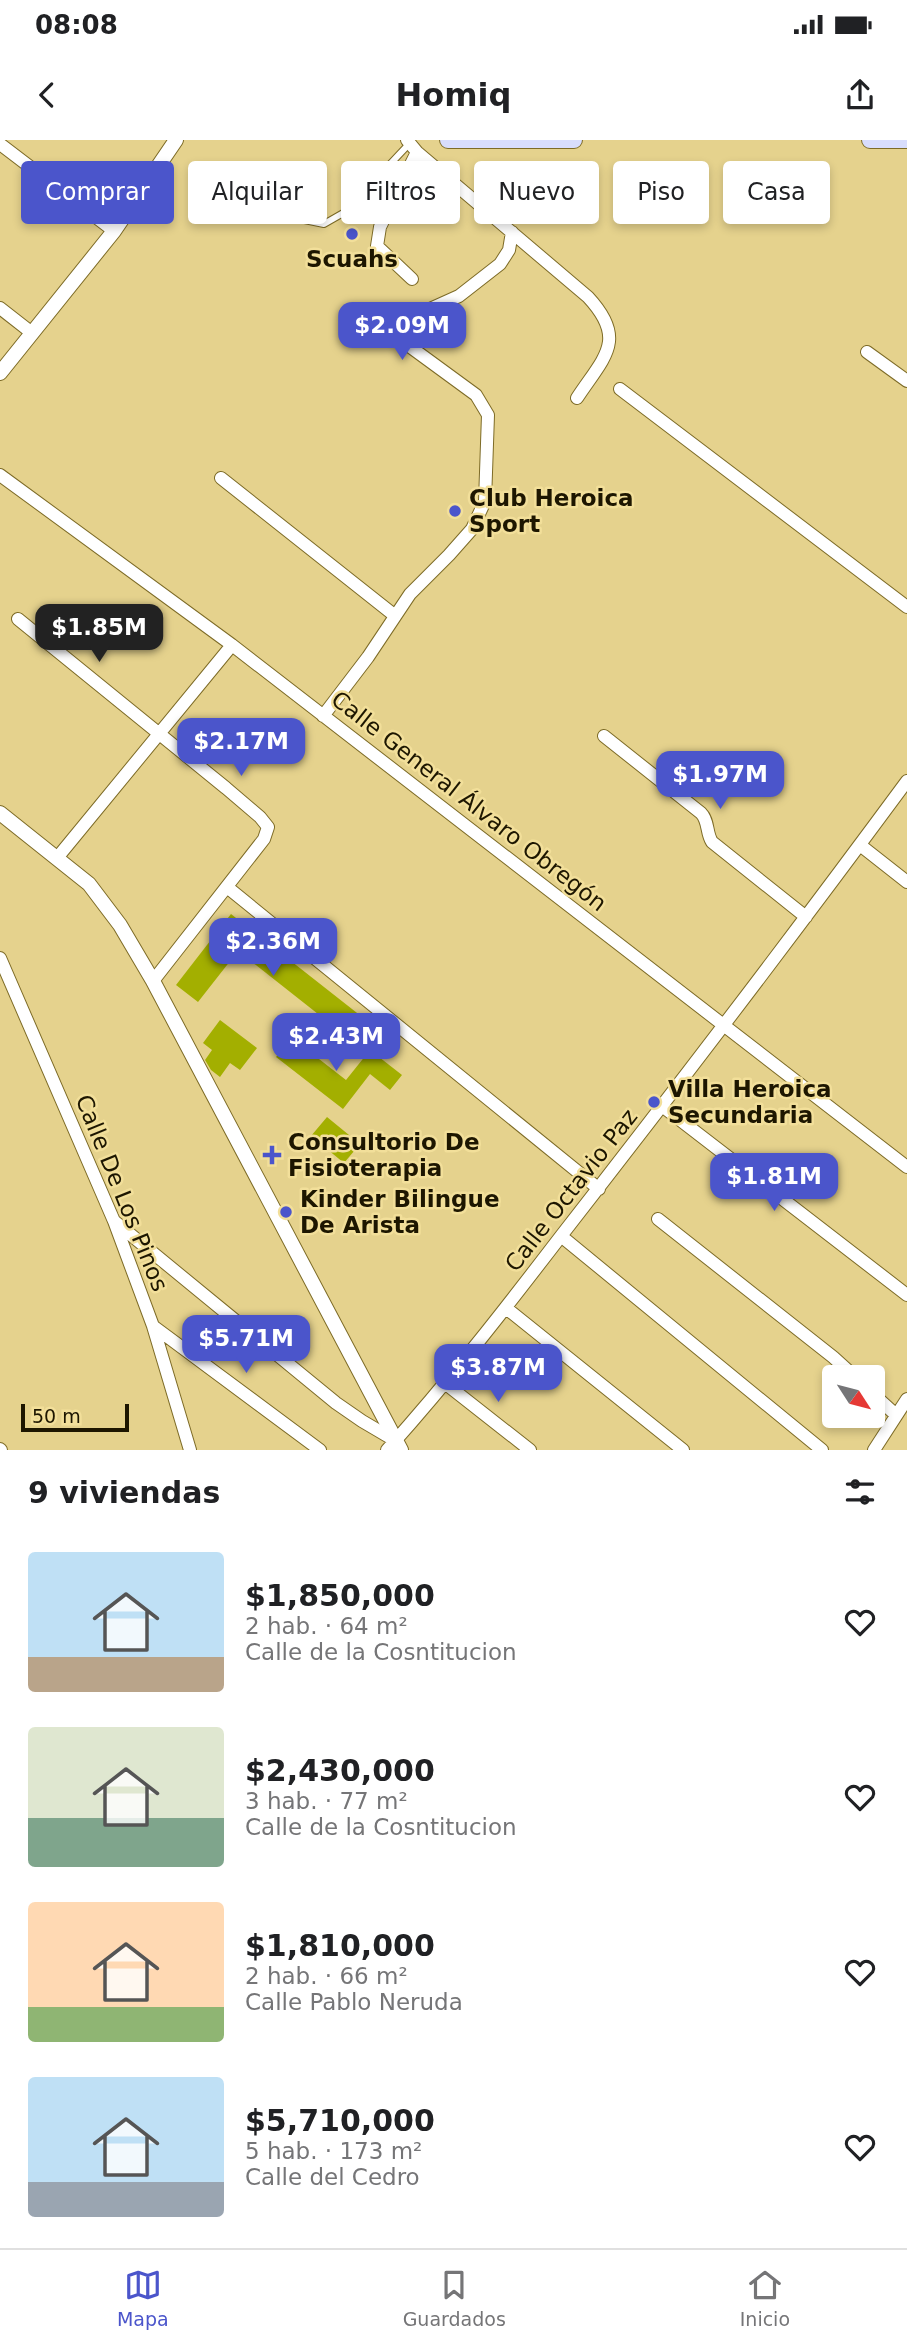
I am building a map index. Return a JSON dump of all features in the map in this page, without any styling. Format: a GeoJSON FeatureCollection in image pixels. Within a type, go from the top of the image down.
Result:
{"type":"FeatureCollection","features":[{"type":"Feature","properties":{"kind":"main road"},"geometry":{"type":"LineString","coordinates":[[448,140],[574,140]]}},
{"type":"Feature","properties":{"kind":"main road"},"geometry":{"type":"LineString","coordinates":[[870,140],[907,140]]}},
{"type":"Feature","properties":{"kind":"street"},"geometry":{"type":"LineString","coordinates":[[0,373],[114,231],[176,140]]}},
{"type":"Feature","properties":{"kind":"street"},"geometry":{"type":"LineString","coordinates":[[0,144],[114,231]]}},
{"type":"Feature","properties":{"kind":"street"},"geometry":{"type":"LineString","coordinates":[[412,279],[377,246],[380,227],[411,145],[601,312],[608,325],[608,350],[577,398]]}},
{"type":"Feature","properties":{"kind":"street"},"geometry":{"type":"LineString","coordinates":[[323,716],[368,657],[416,585],[449,555],[472,529],[485,501],[488,415],[476,395],[405,343],[400,331],[408,319],[459,296],[499,264],[509,250],[512,232]]}},
{"type":"Feature","properties":{"kind":"street"},"geometry":{"type":"LineString","coordinates":[[0,308],[32,333]]}},
{"type":"Feature","properties":{"kind":"street"},"geometry":{"type":"LineString","coordinates":[[867,352],[907,381]]}},
{"type":"Feature","properties":{"kind":"street"},"geometry":{"type":"LineString","coordinates":[[620,389],[907,607]]}},
{"type":"Feature","properties":{"kind":"street","name":"Calle General Álvaro Obregón"},"geometry":{"type":"LineString","coordinates":[[0,475],[232,645],[907,1167]]}},
{"type":"Feature","properties":{"kind":"street"},"geometry":{"type":"LineString","coordinates":[[221,478],[394,615]]}},
{"type":"Feature","properties":{"kind":"street"},"geometry":{"type":"LineString","coordinates":[[18,619],[266,823],[268,832],[264,839],[153,981]]}},
{"type":"Feature","properties":{"kind":"street"},"geometry":{"type":"LineString","coordinates":[[57,858],[232,645]]}},
{"type":"Feature","properties":{"kind":"street"},"geometry":{"type":"LineString","coordinates":[[604,736],[701,813],[706,819],[708,836],[712,842],[806,917]]}},
{"type":"Feature","properties":{"kind":"street","name":"Calle Octavio Paz"},"geometry":{"type":"LineString","coordinates":[[395,1447],[599,1189],[907,781]]}},
{"type":"Feature","properties":{"kind":"street"},"geometry":{"type":"LineString","coordinates":[[0,813],[89,884],[120,925],[153,981],[395,1447]]}},
{"type":"Feature","properties":{"kind":"street"},"geometry":{"type":"LineString","coordinates":[[860,845],[907,882]]}},
{"type":"Feature","properties":{"kind":"street"},"geometry":{"type":"LineString","coordinates":[[227,887],[599,1189]]}},
{"type":"Feature","properties":{"kind":"street","name":"Calle De Los Pinos"},"geometry":{"type":"LineString","coordinates":[[0,958],[114,1221],[153,1326],[190,1450]]}},
{"type":"Feature","properties":{"kind":"street"},"geometry":{"type":"LineString","coordinates":[[662,1106],[907,1295]]}},
{"type":"Feature","properties":{"kind":"street"},"geometry":{"type":"LineString","coordinates":[[658,1219],[842,1365]]}},
{"type":"Feature","properties":{"kind":"street"},"geometry":{"type":"LineString","coordinates":[[114,1221],[336,1403],[395,1447]]}},
{"type":"Feature","properties":{"kind":"street"},"geometry":{"type":"LineString","coordinates":[[561,1236],[822,1450]]}},
{"type":"Feature","properties":{"kind":"street"},"geometry":{"type":"LineString","coordinates":[[506,1308],[683,1450]]}},
{"type":"Feature","properties":{"kind":"street"},"geometry":{"type":"LineString","coordinates":[[153,1326],[320,1450]]}},
{"type":"Feature","properties":{"kind":"street"},"geometry":{"type":"LineString","coordinates":[[446,1384],[530,1450]]}},
{"type":"Feature","properties":{"kind":"street"},"geometry":{"type":"LineString","coordinates":[[874,1450],[907,1399]]}},
{"type":"Feature","properties":{"kind":"street"},"geometry":{"type":"LineString","coordinates":[[886,1406],[896,1415]]}},
{"type":"Feature","properties":{"kind":"lane"},"geometry":{"type":"LineString","coordinates":[[327,222],[345,212],[411,145]]}},
{"type":"Feature","properties":{"kind":"building"},"geometry":{"type":"Polygon","coordinates":[[[231,914],[380,1031],[365,1051],[238,951],[198,1002],[176,985],[231,914]]]}},
{"type":"Feature","properties":{"kind":"building"},"geometry":{"type":"Polygon","coordinates":[[[220,1020],[257,1048],[240,1070],[230,1063],[220,1077],[211,1070],[205,1060],[212,1050],[203,1043],[220,1020]]]}},
{"type":"Feature","properties":{"kind":"building"},"geometry":{"type":"Polygon","coordinates":[[[292,1038],[346,1080],[370,1050],[402,1075],[390,1090],[370,1074],[343,1109],[276,1057],[292,1038]]]}},
{"type":"Feature","properties":{"kind":"building"},"geometry":{"type":"Polygon","coordinates":[[[327,1117],[360,1144],[344,1163],[311,1136],[327,1117]]]}},
{"type":"Feature","properties":{"kind":"place","name":"Scuahs"},"geometry":{"type":"Point","coordinates":[352,234]}},
{"type":"Feature","properties":{"kind":"place","name":"Club Heroica Sport"},"geometry":{"type":"Point","coordinates":[455,511]}},
{"type":"Feature","properties":{"kind":"place","name":"Villa Heroica Secundaria"},"geometry":{"type":"Point","coordinates":[654,1102]}},
{"type":"Feature","properties":{"kind":"place","name":"Consultorio De Fisioterapia"},"geometry":{"type":"Point","coordinates":[272,1155]}},
{"type":"Feature","properties":{"kind":"place","name":"Kinder Bilingue De Arista"},"geometry":{"type":"Point","coordinates":[286,1212]}}]}
